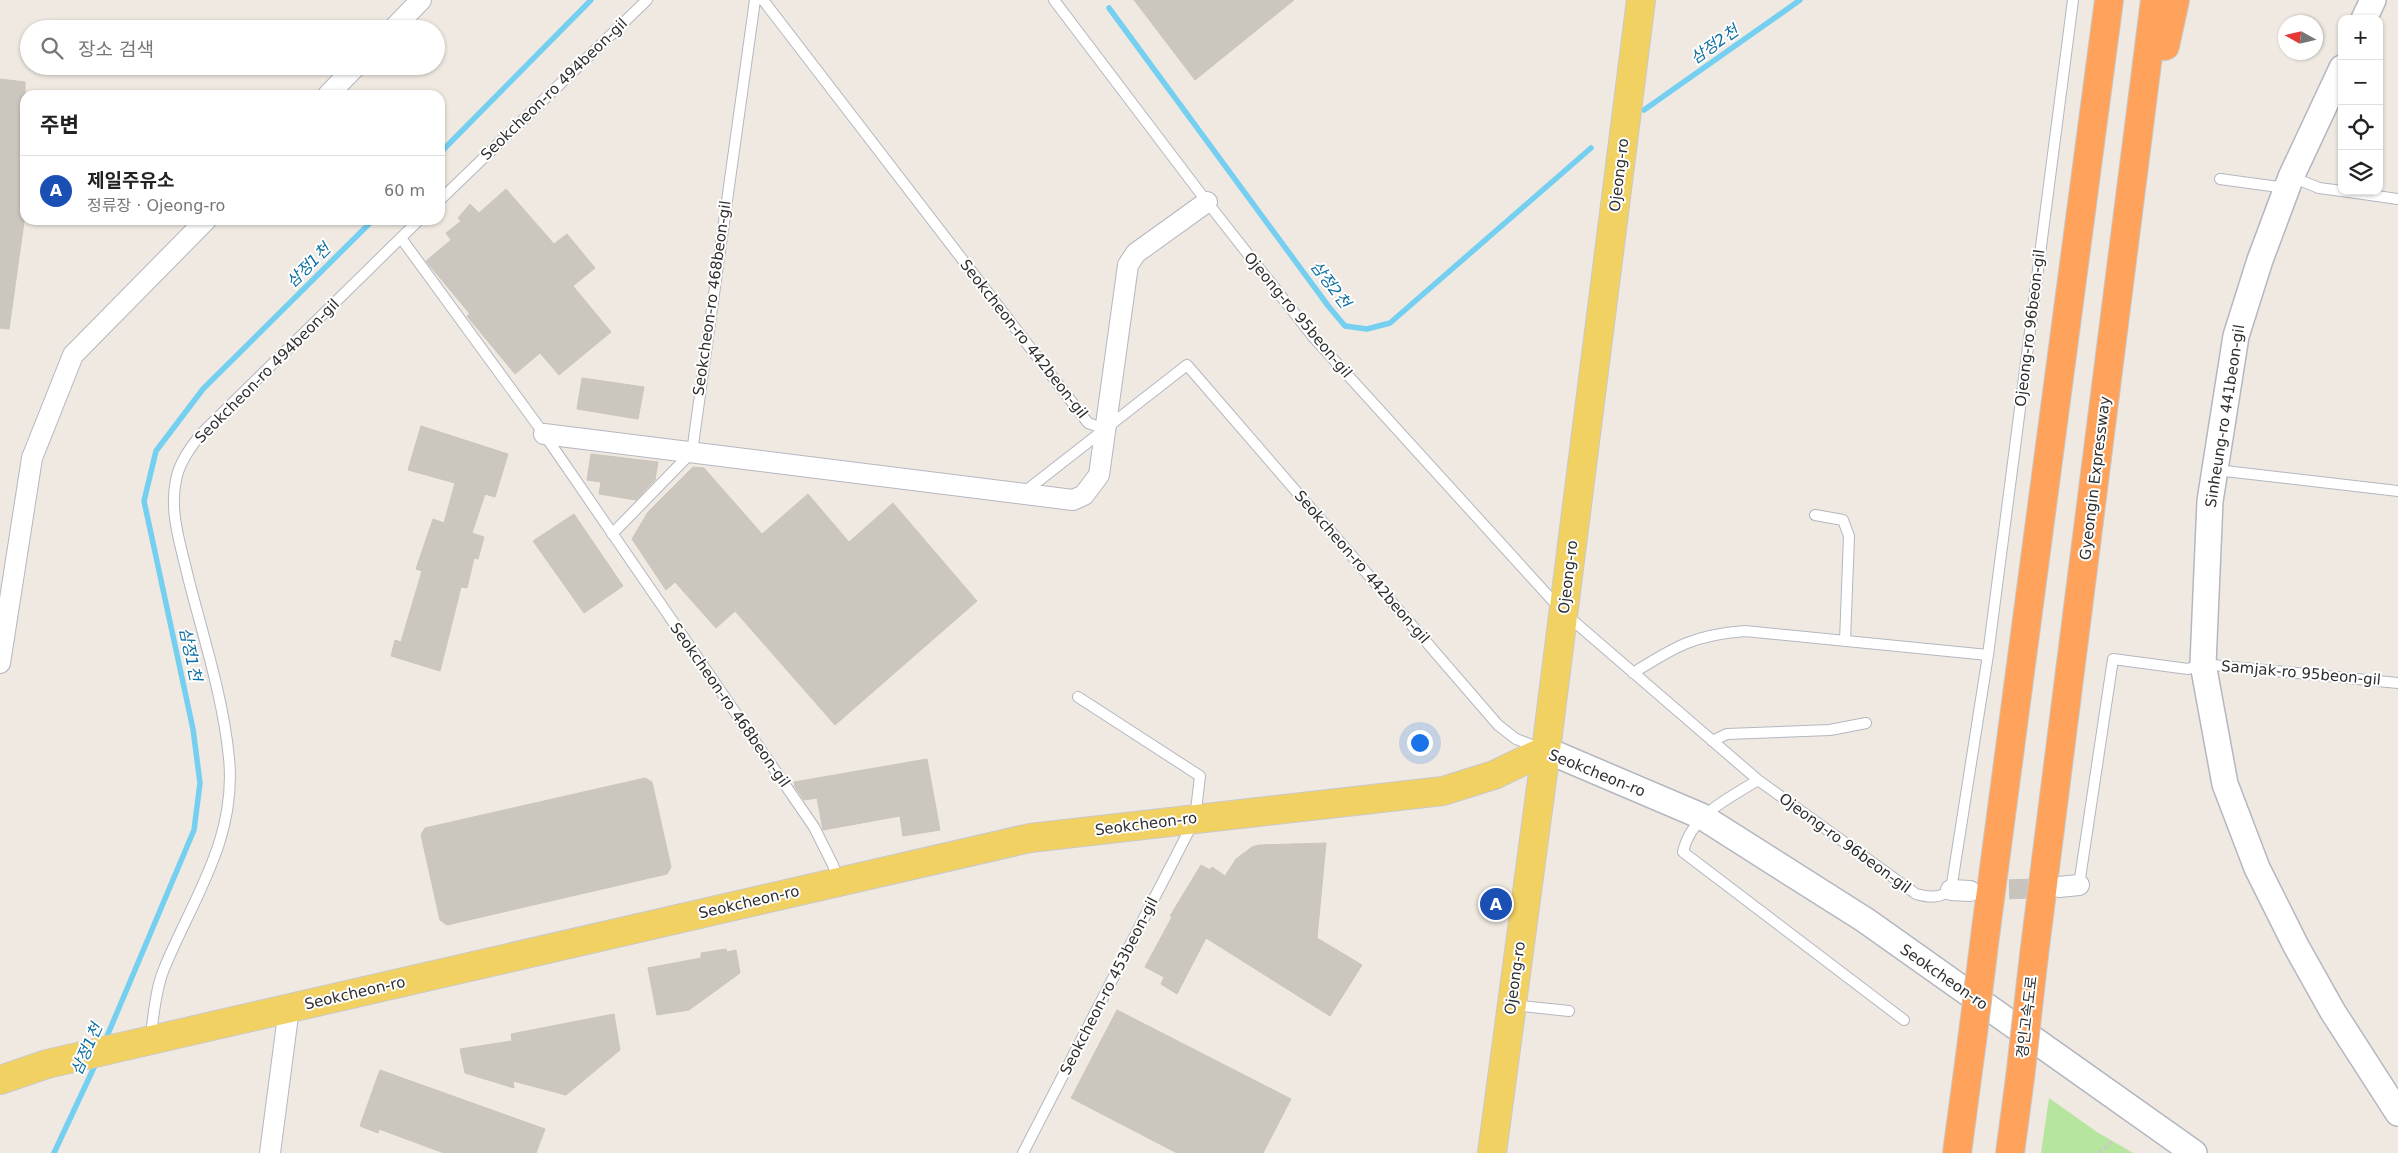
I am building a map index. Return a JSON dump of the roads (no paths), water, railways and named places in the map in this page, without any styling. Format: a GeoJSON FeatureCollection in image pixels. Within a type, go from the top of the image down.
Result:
{"type":"FeatureCollection","features":[{"type":"Feature","properties":{"kind":"highway"},"geometry":{"type":"LineString","coordinates":[[1957,1153],[2109,0]]}},
{"type":"Feature","properties":{"kind":"highway","name":"Gyeongin Expressway"},"geometry":{"type":"LineString","coordinates":[[2034,955],[2155,0]]}},
{"type":"Feature","properties":{"kind":"highway"},"geometry":{"type":"LineString","coordinates":[[2129,211],[2175,0]]}},
{"type":"Feature","properties":{"kind":"highway","name":"경인고속도로"},"geometry":{"type":"LineString","coordinates":[[2010,1153],[2034,955]]}},
{"type":"Feature","properties":{"kind":"main road","name":"Ojeong-ro"},"geometry":{"type":"LineString","coordinates":[[1492,1153],[1546,750],[1641,0]]}},
{"type":"Feature","properties":{"kind":"main road","name":"Seokcheon-ro"},"geometry":{"type":"LineString","coordinates":[[0,1080],[47,1064],[1030,838],[1443,790],[1494,775],[1546,750]]}},
{"type":"Feature","properties":{"kind":"street"},"geometry":{"type":"LineString","coordinates":[[402,20],[421,0]]}},
{"type":"Feature","properties":{"kind":"street"},"geometry":{"type":"LineString","coordinates":[[2366,15],[2373,0]]}},
{"type":"Feature","properties":{"kind":"street"},"geometry":{"type":"LineString","coordinates":[[333,90],[347,75]]}},
{"type":"Feature","properties":{"kind":"street","name":"Sinheung-ro 441beon-gil"},"geometry":{"type":"LineString","coordinates":[[2338,77],[2289,182],[2260,260],[2236,336],[2210,501],[2203,664],[2225,784],[2257,868],[2296,946],[2333,1012],[2398,1113]]}},
{"type":"Feature","properties":{"kind":"street"},"geometry":{"type":"LineString","coordinates":[[544,434],[1073,500],[1084,495],[1099,475],[1128,265],[1136,253],[1207,202]]}},
{"type":"Feature","properties":{"kind":"street"},"geometry":{"type":"LineString","coordinates":[[0,663],[32,458],[73,355],[201,225]]}},
{"type":"Feature","properties":{"kind":"street","name":"Seokcheon-ro"},"geometry":{"type":"LineString","coordinates":[[1546,750],[1701,816],[1865,920],[2194,1153]]}},
{"type":"Feature","properties":{"kind":"street"},"geometry":{"type":"LineString","coordinates":[[2059,888],[2079,885]]}},
{"type":"Feature","properties":{"kind":"street"},"geometry":{"type":"LineString","coordinates":[[270,1153],[289,1008]]}},
{"type":"Feature","properties":{"kind":"lane","name":"Seokcheon-ro 494beon-gil"},"geometry":{"type":"LineString","coordinates":[[445,195],[647,0]]}},
{"type":"Feature","properties":{"kind":"lane","name":"Seokcheon-ro 468beon-gil"},"geometry":{"type":"LineString","coordinates":[[692,452],[728,179],[755,0]]}},
{"type":"Feature","properties":{"kind":"lane","name":"Seokcheon-ro 442beon-gil"},"geometry":{"type":"LineString","coordinates":[[763,0],[1088,423],[1105,429],[1187,364],[1498,725],[1516,739],[1546,750]]}},
{"type":"Feature","properties":{"kind":"lane","name":"Ojeong-ro 95beon-gil"},"geometry":{"type":"LineString","coordinates":[[1054,0],[1207,202],[1314,338],[1563,612]]}},
{"type":"Feature","properties":{"kind":"lane","name":"Ojeong-ro 96beon-gil"},"geometry":{"type":"LineString","coordinates":[[1563,612],[1758,780],[1916,894],[1927,897],[1942,896],[1961,891],[1988,655],[2073,0]]}},
{"type":"Feature","properties":{"kind":"lane"},"geometry":{"type":"LineString","coordinates":[[2220,179],[2289,182],[2338,190]]}},
{"type":"Feature","properties":{"kind":"lane"},"geometry":{"type":"LineString","coordinates":[[2370,195],[2398,199]]}},
{"type":"Feature","properties":{"kind":"lane","name":"Seokcheon-ro 494beon-gil"},"geometry":{"type":"LineString","coordinates":[[150,1040],[164,970],[214,864],[226,822],[230,788],[229,758],[222,714],[175,520],[176,479],[184,457],[201,434],[414,225]]}},
{"type":"Feature","properties":{"kind":"lane","name":"Seokcheon-ro 468beon-gil"},"geometry":{"type":"LineString","coordinates":[[401,238],[544,434],[814,827],[833,865],[838,882]]}},
{"type":"Feature","properties":{"kind":"lane"},"geometry":{"type":"LineString","coordinates":[[1022,493],[1105,429]]}},
{"type":"Feature","properties":{"kind":"lane"},"geometry":{"type":"LineString","coordinates":[[612,534],[692,452]]}},
{"type":"Feature","properties":{"kind":"lane"},"geometry":{"type":"LineString","coordinates":[[2215,470],[2398,492]]}},
{"type":"Feature","properties":{"kind":"lane"},"geometry":{"type":"LineString","coordinates":[[1815,516],[1843,520],[1848,536],[1844,641]]}},
{"type":"Feature","properties":{"kind":"lane"},"geometry":{"type":"LineString","coordinates":[[1633,672],[1676,646],[1714,634],[1745,631],[1988,655]]}},
{"type":"Feature","properties":{"kind":"lane","name":"Samjak-ro 95beon-gil"},"geometry":{"type":"LineString","coordinates":[[2079,885],[2114,658],[2188,669],[2203,664],[2398,683]]}},
{"type":"Feature","properties":{"kind":"lane"},"geometry":{"type":"LineString","coordinates":[[1078,697],[1200,776],[1195,819]]}},
{"type":"Feature","properties":{"kind":"lane"},"geometry":{"type":"LineString","coordinates":[[1712,741],[1727,734],[1830,730],[1866,723]]}},
{"type":"Feature","properties":{"kind":"lane"},"geometry":{"type":"LineString","coordinates":[[1758,780],[1701,816],[1685,840],[1682,852],[1904,1020]]}},
{"type":"Feature","properties":{"kind":"lane","name":"Seokcheon-ro 453beon-gil"},"geometry":{"type":"LineString","coordinates":[[1023,1153],[1195,819]]}},
{"type":"Feature","properties":{"kind":"lane"},"geometry":{"type":"LineString","coordinates":[[1512,1005],[1569,1011]]}},
{"type":"Feature","properties":{"kind":"waterway","name":"삼정1천"},"geometry":{"type":"LineString","coordinates":[[445,148],[591,0]]}},
{"type":"Feature","properties":{"kind":"waterway","name":"삼정2천"},"geometry":{"type":"LineString","coordinates":[[1644,110],[1800,0]]}},
{"type":"Feature","properties":{"kind":"waterway","name":"삼정2천"},"geometry":{"type":"LineString","coordinates":[[1109,8],[1329,307],[1345,326],[1367,329],[1390,323],[1591,148]]}},
{"type":"Feature","properties":{"kind":"waterway","name":"삼정1천"},"geometry":{"type":"LineString","coordinates":[[105,1041],[194,830],[200,783],[193,729],[144,501],[156,451],[203,389],[368,225]]}},
{"type":"Feature","properties":{"kind":"waterway","name":"삼정1천"},"geometry":{"type":"LineString","coordinates":[[54,1153],[97,1061]]}},
{"type":"Feature","properties":{"kind":"tunnel"},"geometry":{"type":"LineString","coordinates":[[1979,890],[2055,888]]}},
{"type":"Feature","properties":{"kind":"place","name":"제일주유소"},"geometry":{"type":"Point","coordinates":[1496,904]}}]}
